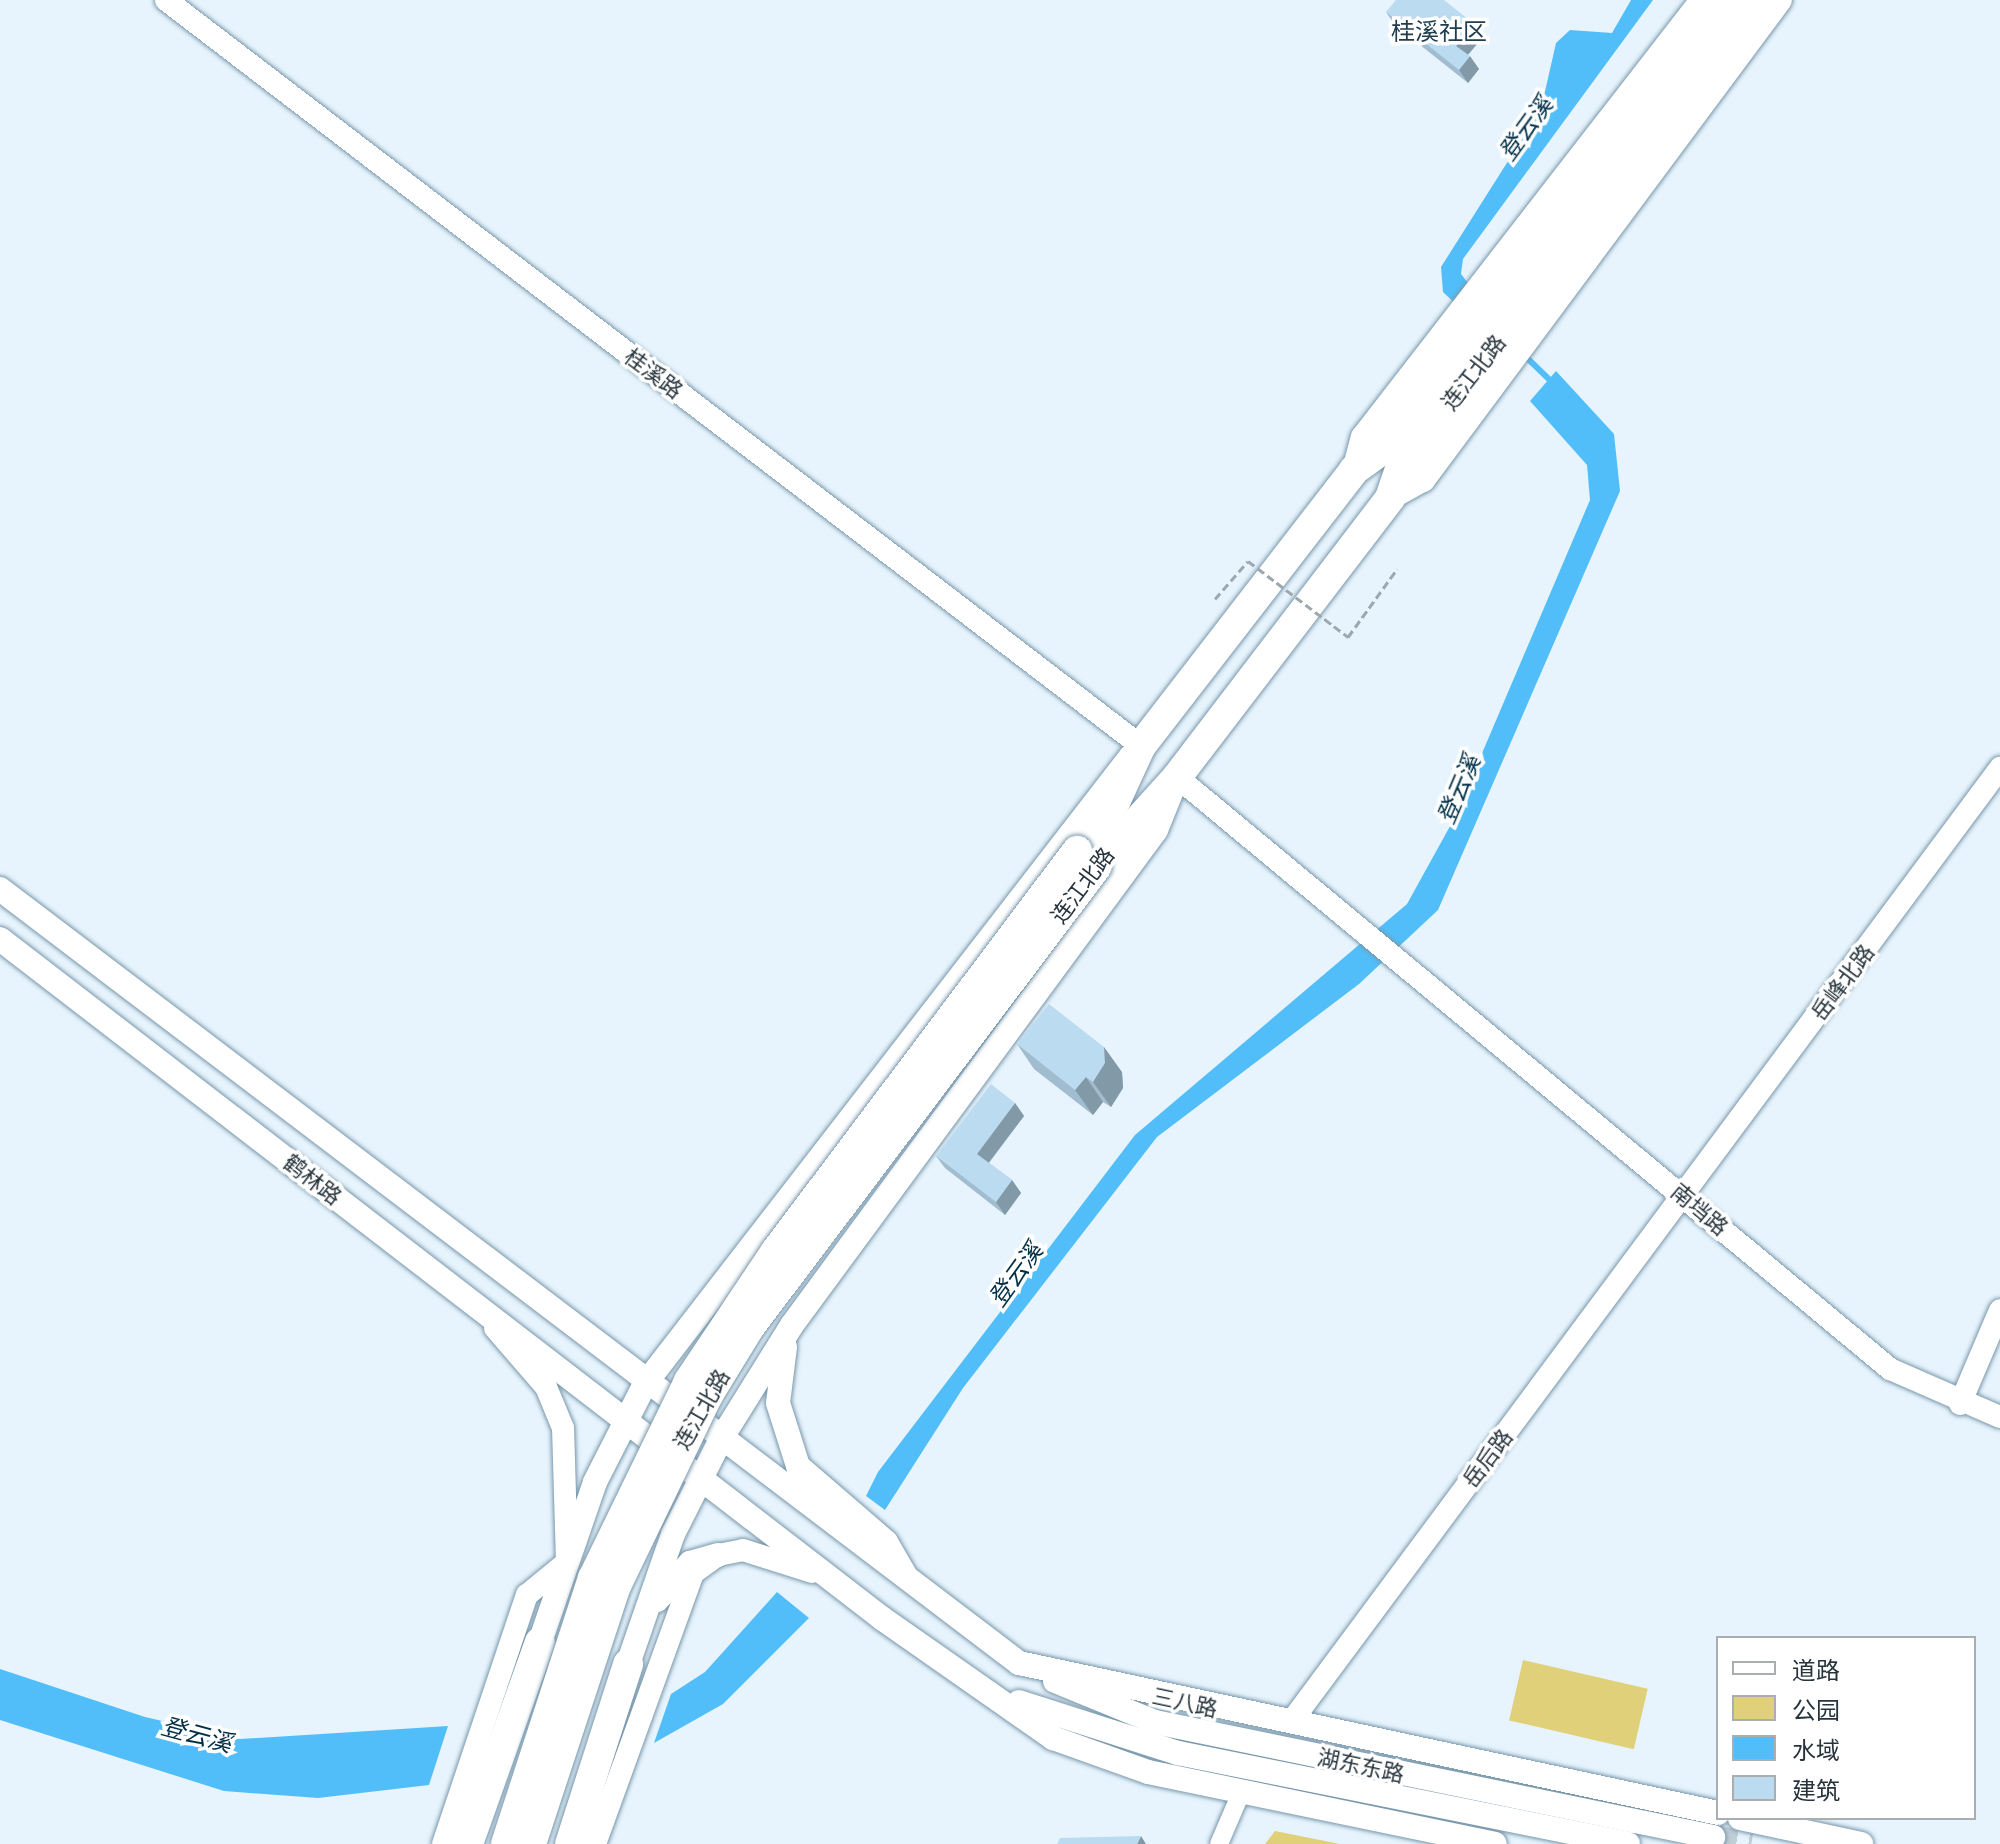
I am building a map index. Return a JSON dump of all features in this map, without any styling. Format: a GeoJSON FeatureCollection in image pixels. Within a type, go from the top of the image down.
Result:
{"type":"FeatureCollection","features":[{"type":"Feature","properties":{"kind":"highway","name":"连江北路"},"geometry":{"type":"LineString","coordinates":[[506,1844],[593,1578],[682,1393],[776,1251],[1087,859],[1177,777],[1390,498],[1402,464],[1453,379],[1729,0]]}},
{"type":"Feature","properties":{"kind":"highway","name":"连江北路"},"geometry":{"type":"LineString","coordinates":[[531,1844],[616,1586],[708,1395],[767,1303],[1087,859],[1141,746],[1354,470],[1383,449],[1453,379],[1758,0]]}},
{"type":"Feature","properties":{"kind":"highway"},"geometry":{"type":"LineString","coordinates":[[468,1844],[540,1642]]}},
{"type":"Feature","properties":{"kind":"highway"},"geometry":{"type":"LineString","coordinates":[[570,1844],[628,1664]]}},
{"type":"Feature","properties":{"kind":"main road"},"geometry":{"type":"LineString","coordinates":[[1354,470],[1363,437],[1702,0]]}},
{"type":"Feature","properties":{"kind":"main road"},"geometry":{"type":"LineString","coordinates":[[1390,498],[1423,480],[1780,0]]}},
{"type":"Feature","properties":{"kind":"main road"},"geometry":{"type":"LineString","coordinates":[[540,1642],[567,1562],[626,1419],[645,1384],[1101,788],[1141,746]]}},
{"type":"Feature","properties":{"kind":"main road"},"geometry":{"type":"LineString","coordinates":[[628,1664],[701,1476],[721,1439],[792,1325],[1156,830],[1177,777]]}},
{"type":"Feature","properties":{"kind":"main road","name":"三八路"},"geometry":{"type":"LineString","coordinates":[[0,889],[913,1589],[1019,1663],[1291,1722],[1715,1825]]}},
{"type":"Feature","properties":{"kind":"main road","name":"鹤林路"},"geometry":{"type":"LineString","coordinates":[[0,939],[701,1476]]}},
{"type":"Feature","properties":{"kind":"main road"},"geometry":{"type":"LineString","coordinates":[[792,1325],[778,1403],[793,1455],[808,1479],[886,1542],[913,1589]]}},
{"type":"Feature","properties":{"kind":"main road"},"geometry":{"type":"LineString","coordinates":[[701,1476],[847,1590],[983,1688],[1086,1752],[1241,1793],[1495,1844]]}},
{"type":"Feature","properties":{"kind":"main road"},"geometry":{"type":"LineString","coordinates":[[640,1629],[665,1585],[690,1563],[718,1555]]}},
{"type":"Feature","properties":{"kind":"main road","name":"湖东东路"},"geometry":{"type":"LineString","coordinates":[[1019,1663],[1102,1705],[1155,1722],[1715,1825]]}},
{"type":"Feature","properties":{"kind":"main road","name":"湖东东路"},"geometry":{"type":"LineString","coordinates":[[983,1688],[1144,1745],[1628,1844]]}},
{"type":"Feature","properties":{"kind":"main road"},"geometry":{"type":"LineString","coordinates":[[1745,1820],[1788,1836],[1861,1844]]}},
{"type":"Feature","properties":{"kind":"street","name":"桂溪路"},"geometry":{"type":"LineString","coordinates":[[166,0],[1141,746]]}},
{"type":"Feature","properties":{"kind":"street","name":"岳峰北路"},"geometry":{"type":"LineString","coordinates":[[1682,1195],[2000,768]]}},
{"type":"Feature","properties":{"kind":"street","name":"南垱路"},"geometry":{"type":"LineString","coordinates":[[1177,777],[1890,1369],[1960,1404],[2000,1417]]}},
{"type":"Feature","properties":{"kind":"street","name":"岳后路"},"geometry":{"type":"LineString","coordinates":[[1291,1722],[1682,1195]]}},
{"type":"Feature","properties":{"kind":"street"},"geometry":{"type":"LineString","coordinates":[[443,1844],[527,1595],[567,1562],[566,1442],[556,1407],[470,1300]]}},
{"type":"Feature","properties":{"kind":"street"},"geometry":{"type":"LineString","coordinates":[[1960,1404],[2000,1310]]}},
{"type":"Feature","properties":{"kind":"street"},"geometry":{"type":"LineString","coordinates":[[595,1844],[685,1585],[718,1555],[768,1554],[847,1590]]}},
{"type":"Feature","properties":{"kind":"street"},"geometry":{"type":"LineString","coordinates":[[1219,1844],[1241,1793]]}},
{"type":"Feature","properties":{"kind":"path"},"geometry":{"type":"LineString","coordinates":[[1215,599],[1248,561],[1348,637],[1397,569]]}},
{"type":"Feature","properties":{"kind":"green space"},"geometry":{"type":"Polygon","coordinates":[[[1523,1660],[1648,1689],[1634,1749],[1509,1720],[1523,1660]]]}},
{"type":"Feature","properties":{"kind":"green space"},"geometry":{"type":"Polygon","coordinates":[[[1275,1831],[1340,1844],[1265,1844],[1275,1831]]]}},
{"type":"Feature","properties":{"kind":"water"},"geometry":{"type":"Polygon","coordinates":[[[1631,0],[1653,0],[1463,259],[1461,274],[1471,287],[1461,309],[1443,292],[1441,267],[1541,109],[1556,43],[1570,30],[1612,33],[1631,0]]]}},
{"type":"Feature","properties":{"kind":"water"},"geometry":{"type":"Polygon","coordinates":[[[1556,371],[1614,434],[1620,491],[1438,910],[1359,984],[1157,1137],[963,1388],[885,1510],[866,1496],[878,1472],[1135,1135],[1407,904],[1454,819],[1590,500],[1587,465],[1530,401],[1556,371]]]}},
{"type":"Feature","properties":{"kind":"water"},"geometry":{"type":"Polygon","coordinates":[[[777,1592],[809,1618],[723,1704],[654,1743],[671,1694],[705,1672],[777,1592]]]}},
{"type":"Feature","properties":{"kind":"water"},"geometry":{"type":"Polygon","coordinates":[[[0,1669],[145,1717],[240,1739],[448,1726],[429,1785],[318,1798],[224,1791],[0,1720],[0,1669]]]}},
{"type":"Feature","properties":{"kind":"building"},"geometry":{"type":"Polygon","coordinates":[[[1396,0],[1444,0],[1474,24],[1456,46],[1470,56],[1459,70],[1386,12],[1396,0]]]}},
{"type":"Feature","properties":{"kind":"building"},"geometry":{"type":"Polygon","coordinates":[[[1049,1004],[1104,1047],[1105,1063],[1093,1082],[1086,1077],[1075,1090],[1017,1044],[1049,1004]]]}},
{"type":"Feature","properties":{"kind":"building"},"geometry":{"type":"Polygon","coordinates":[[[991,1084],[1015,1103],[977,1154],[1012,1180],[996,1202],[936,1156],[991,1084]]]}},
{"type":"Feature","properties":{"kind":"building"},"geometry":{"type":"Polygon","coordinates":[[[1141,1836],[1137,1844],[1057,1844],[1060,1838],[1141,1836]]]}},
{"type":"Feature","properties":{"kind":"waterway","name":"登云溪"},"geometry":{"type":"LineString","coordinates":[[1525,356],[1554,384]]}},
{"type":"Feature","properties":{"kind":"tunnel"},"geometry":{"type":"LineString","coordinates":[[1713,1837],[1751,1844]]}},
{"type":"Feature","properties":{"kind":"district","name":"桂溪社区"},"geometry":{"type":"Point","coordinates":[1439,31]}}]}
